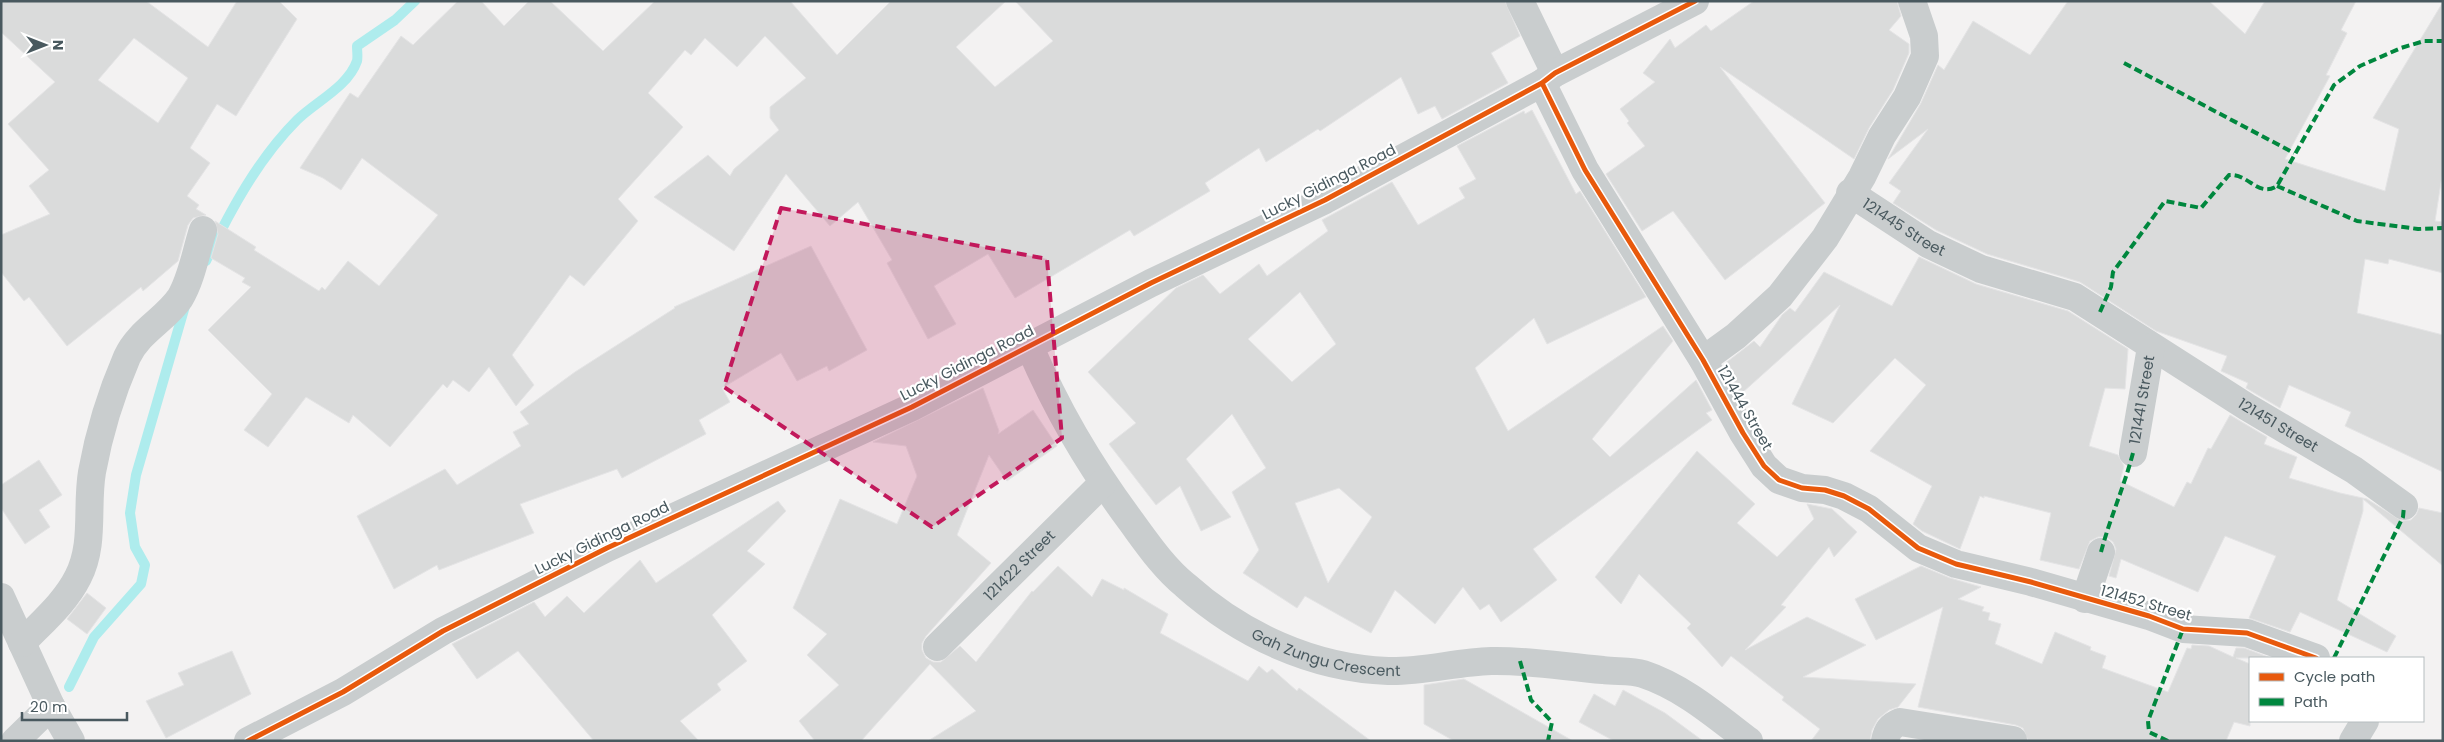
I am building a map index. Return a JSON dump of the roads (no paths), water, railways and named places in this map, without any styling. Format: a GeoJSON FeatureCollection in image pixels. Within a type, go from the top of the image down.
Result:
{"type":"FeatureCollection","features":[{"type":"Feature","properties":{"kind":"street","name":"121444 Street"},"geometry":{"type":"LineString","coordinates":[[1520,1],[1548,78],[1586,170],[1703,360],[1742,433],[1764,466],[1779,480],[1802,488],[1825,490],[1844,496],[1869,509],[1918,548],[1956,564],[2031,582],[2085,599]]}},
{"type":"Feature","properties":{"kind":"street","name":"Lucky Gidinga Road"},"geometry":{"type":"LineString","coordinates":[[248,741],[344,692],[443,631],[486,609],[607,548],[912,407],[1151,282],[1325,200],[1548,78],[1695,1]]}},
{"type":"Feature","properties":{"kind":"street","name":"121445 Street"},"geometry":{"type":"LineString","coordinates":[[1912,1],[1924,36],[1925,56],[1906,97],[1882,136],[1862,176],[1850,193],[1928,244],[1981,269],[2075,297],[2151,347]]}},
{"type":"Feature","properties":{"kind":"street"},"geometry":{"type":"LineString","coordinates":[[1703,360],[1736,336],[1780,296],[1825,238],[1850,193]]}},
{"type":"Feature","properties":{"kind":"street"},"geometry":{"type":"LineString","coordinates":[[22,643],[63,601],[78,577],[85,559],[89,537],[92,473],[110,398],[129,354],[144,332],[179,299],[185,287],[203,230]]}},
{"type":"Feature","properties":{"kind":"street","name":"Gah Zungu Crescent"},"geometry":{"type":"LineString","coordinates":[[1029,345],[1068,428],[1103,483],[1155,554],[1184,585],[1231,620],[1260,637],[1302,656],[1346,667],[1390,671],[1490,661],[1520,661],[1642,674],[1686,695],[1749,741]]}},
{"type":"Feature","properties":{"kind":"street","name":"121441 Street"},"geometry":{"type":"LineString","coordinates":[[2133,453],[2151,347]]}},
{"type":"Feature","properties":{"kind":"street","name":"121451 Street"},"geometry":{"type":"LineString","coordinates":[[2151,347],[2247,407],[2354,470],[2404,506]]}},
{"type":"Feature","properties":{"kind":"street","name":"121422 Street"},"geometry":{"type":"LineString","coordinates":[[937,648],[1103,483]]}},
{"type":"Feature","properties":{"kind":"street"},"geometry":{"type":"LineString","coordinates":[[2085,599],[2102,552]]}},
{"type":"Feature","properties":{"kind":"street"},"geometry":{"type":"LineString","coordinates":[[1,597],[51,706],[71,741]]}},
{"type":"Feature","properties":{"kind":"street","name":"121452 Street"},"geometry":{"type":"LineString","coordinates":[[2085,599],[2149,616],[2183,629],[2247,633],[2296,649],[2314,657]]}},
{"type":"Feature","properties":{"kind":"street"},"geometry":{"type":"LineString","coordinates":[[15,741],[51,706]]}},
{"type":"Feature","properties":{"kind":"street"},"geometry":{"type":"LineString","coordinates":[[1885,741],[1887,731],[1892,724],[1900,722],[2013,740]]}},
{"type":"Feature","properties":{"kind":"street"},"geometry":{"type":"LineString","coordinates":[[2353,741],[2364,722]]}},
{"type":"Feature","properties":{"kind":"waterway"},"geometry":{"type":"LineString","coordinates":[[206,261],[246,186],[270,151],[304,113],[346,79],[357,61],[357,46],[395,20],[415,1]]}},
{"type":"Feature","properties":{"kind":"waterway"},"geometry":{"type":"LineString","coordinates":[[69,687],[94,637],[141,584],[145,565],[135,547],[130,513],[136,475],[185,306]]}}]}
